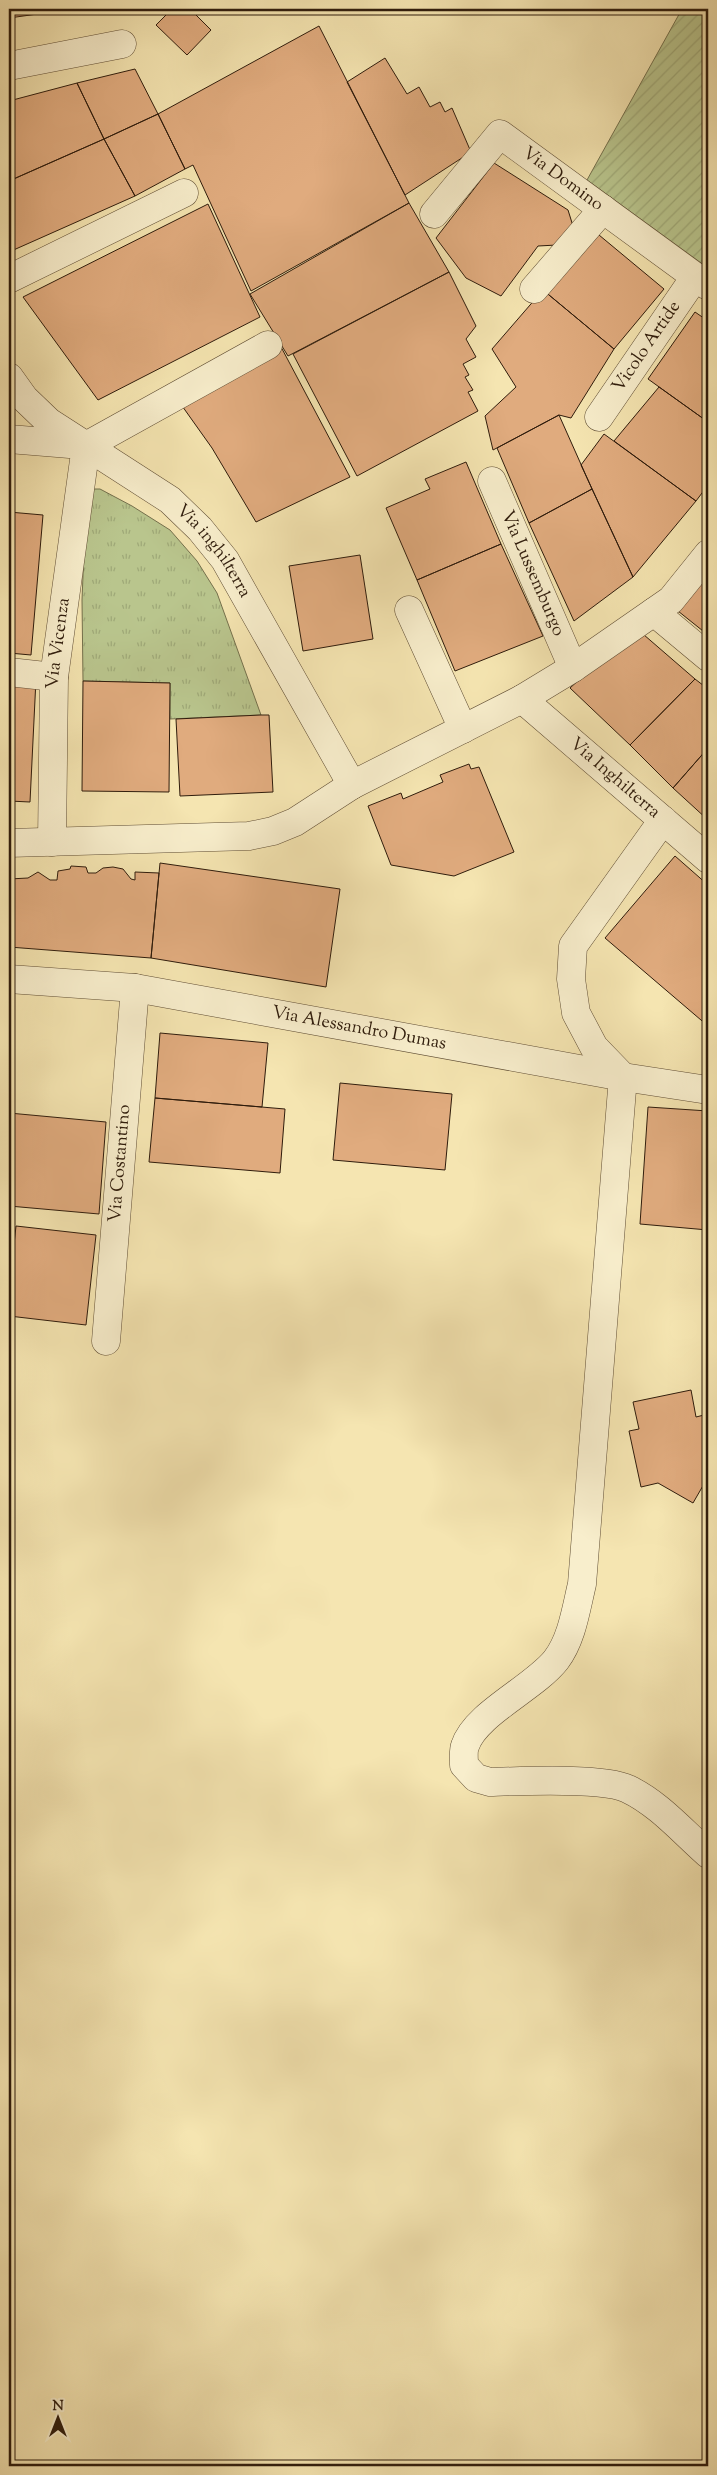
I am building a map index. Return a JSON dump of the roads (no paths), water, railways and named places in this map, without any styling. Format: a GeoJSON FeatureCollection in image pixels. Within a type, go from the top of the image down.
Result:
{"type":"FeatureCollection","features":[{"type":"Feature","properties":{"kind":"street"},"geometry":{"type":"LineString","coordinates":[[9,66],[122,44]]}},
{"type":"Feature","properties":{"kind":"street","name":"Via Domino"},"geometry":{"type":"LineString","coordinates":[[434,214],[500,134],[702,281]]}},
{"type":"Feature","properties":{"kind":"street"},"geometry":{"type":"LineString","coordinates":[[9,279],[184,193]]}},
{"type":"Feature","properties":{"kind":"street"},"geometry":{"type":"LineString","coordinates":[[534,289],[603,209]]}},
{"type":"Feature","properties":{"kind":"street","name":"Vicolo Artide"},"geometry":{"type":"LineString","coordinates":[[599,417],[702,281]]}},
{"type":"Feature","properties":{"kind":"street"},"geometry":{"type":"LineString","coordinates":[[9,439],[86,446],[268,345]]}},
{"type":"Feature","properties":{"kind":"street","name":"Via inghilterra"},"geometry":{"type":"LineString","coordinates":[[9,377],[24,398],[49,422],[170,500],[200,529],[225,560],[352,785]]}},
{"type":"Feature","properties":{"kind":"street","name":"Via Vicenza"},"geometry":{"type":"LineString","coordinates":[[52,842],[54,676],[86,446]]}},
{"type":"Feature","properties":{"kind":"street","name":"Via Lussemburgo"},"geometry":{"type":"LineString","coordinates":[[492,481],[573,668]]}},
{"type":"Feature","properties":{"kind":"street"},"geometry":{"type":"LineString","coordinates":[[9,843],[261,834],[295,822],[352,785],[522,699],[573,668],[671,600],[708,554]]}},
{"type":"Feature","properties":{"kind":"street"},"geometry":{"type":"LineString","coordinates":[[409,610],[463,729]]}},
{"type":"Feature","properties":{"kind":"street"},"geometry":{"type":"LineString","coordinates":[[654,612],[708,657]]}},
{"type":"Feature","properties":{"kind":"street"},"geometry":{"type":"LineString","coordinates":[[9,672],[54,676]]}},
{"type":"Feature","properties":{"kind":"street","name":"Via Inghilterra"},"geometry":{"type":"LineString","coordinates":[[522,699],[708,860]]}},
{"type":"Feature","properties":{"kind":"street"},"geometry":{"type":"LineString","coordinates":[[663,820],[573,946],[571,979],[576,1013],[594,1047],[623,1077],[582,1584],[572,1626],[556,1659],[535,1680],[475,1727],[464,1746],[464,1765],[476,1778],[490,1782],[592,1783],[627,1788],[653,1806],[708,1854]]}},
{"type":"Feature","properties":{"kind":"street","name":"Via Alessandro Dumas"},"geometry":{"type":"LineString","coordinates":[[9,979],[135,988],[623,1077],[708,1089]]}},
{"type":"Feature","properties":{"kind":"street","name":"Via Costantino"},"geometry":{"type":"LineString","coordinates":[[106,1341],[135,988]]}}]}
